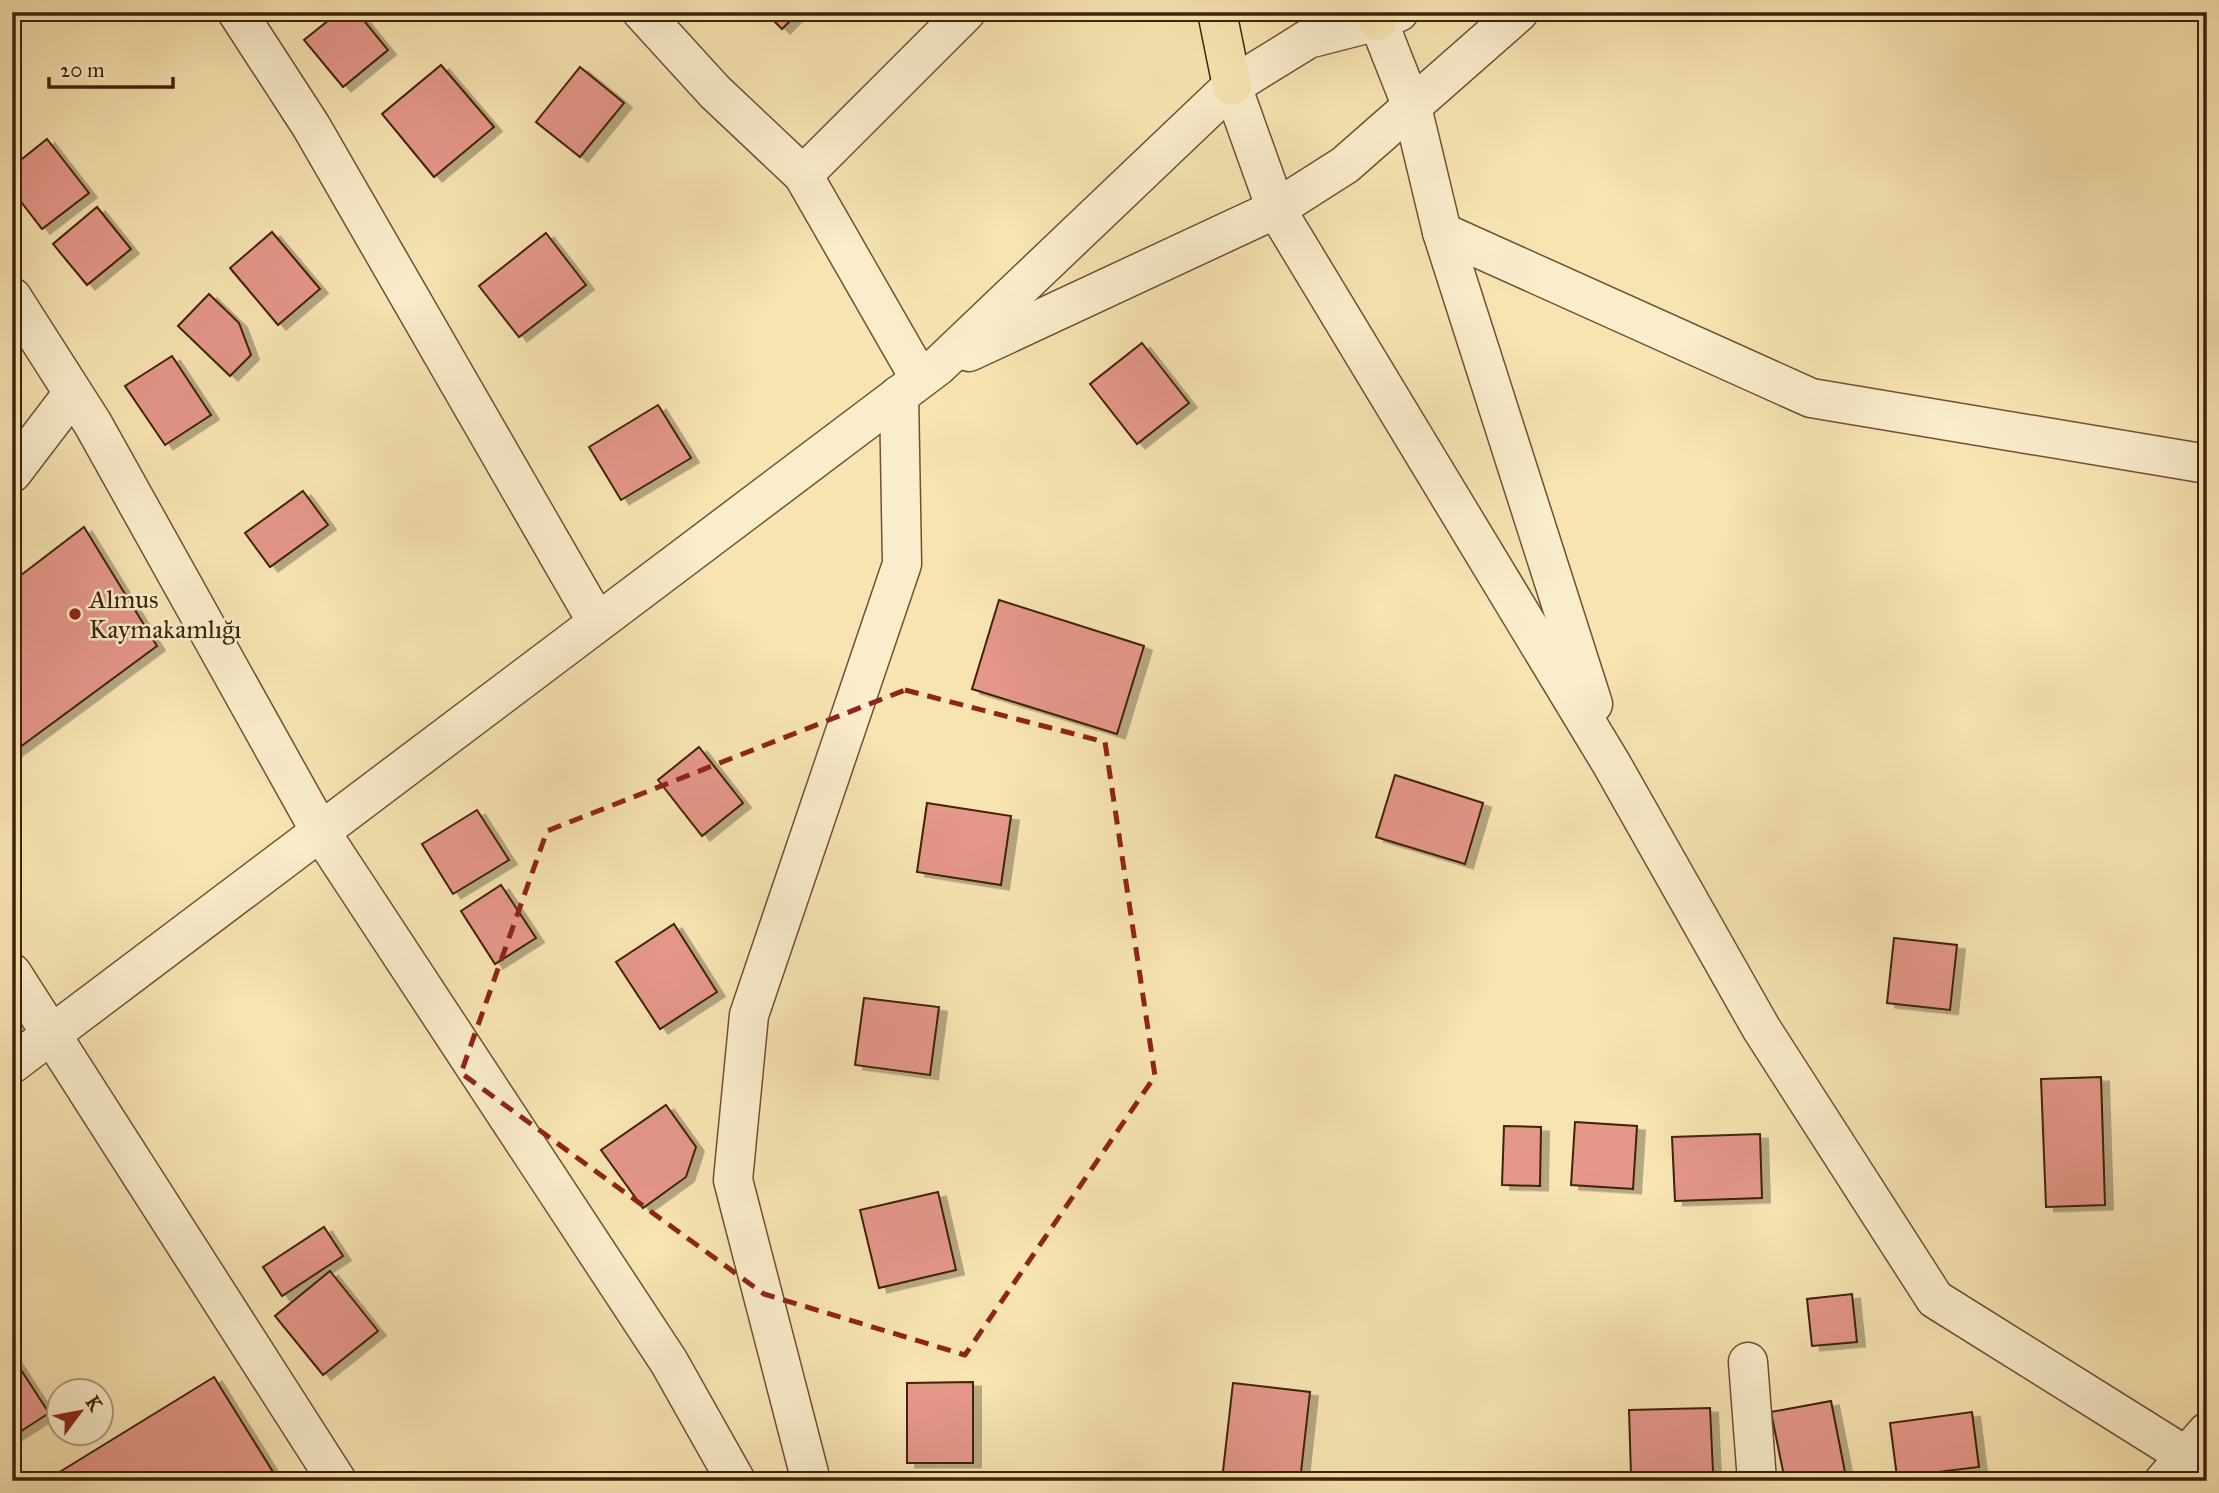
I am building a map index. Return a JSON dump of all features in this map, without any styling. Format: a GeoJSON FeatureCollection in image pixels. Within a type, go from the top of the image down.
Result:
{"type":"FeatureCollection","features":[{"type":"Feature","properties":{"kind":"main road"},"geometry":{"type":"LineString","coordinates":[[1217,12],[1232,86]]}},
{"type":"Feature","properties":{"kind":"street"},"geometry":{"type":"LineString","coordinates":[[237,12],[311,126],[597,622]]}},
{"type":"Feature","properties":{"kind":"street"},"geometry":{"type":"LineString","coordinates":[[642,12],[715,92],[803,175],[919,380],[902,564],[749,1015],[733,1180],[811,1481]]}},
{"type":"Feature","properties":{"kind":"street"},"geometry":{"type":"LineString","coordinates":[[803,175],[966,12]]}},
{"type":"Feature","properties":{"kind":"street"},"geometry":{"type":"LineString","coordinates":[[919,380],[1276,209],[1345,165],[1519,12]]}},
{"type":"Feature","properties":{"kind":"street"},"geometry":{"type":"LineString","coordinates":[[12,1064],[919,380],[1232,86],[1308,39],[1384,15],[1412,107],[1442,232],[1611,763]]}},
{"type":"Feature","properties":{"kind":"street"},"geometry":{"type":"LineString","coordinates":[[1232,86],[1276,209],[1611,763],[1761,1028],[1935,1298],[2191,1461]]}},
{"type":"Feature","properties":{"kind":"street"},"geometry":{"type":"LineString","coordinates":[[1442,232],[1811,398],[2207,464]]}},
{"type":"Feature","properties":{"kind":"street"},"geometry":{"type":"LineString","coordinates":[[12,298],[73,393],[320,831],[669,1362],[736,1481]]}},
{"type":"Feature","properties":{"kind":"street"},"geometry":{"type":"LineString","coordinates":[[12,473],[73,393]]}},
{"type":"Feature","properties":{"kind":"street"},"geometry":{"type":"LineString","coordinates":[[12,973],[337,1481]]}},
{"type":"Feature","properties":{"kind":"street"},"geometry":{"type":"LineString","coordinates":[[1748,1362],[1757,1481]]}},
{"type":"Feature","properties":{"kind":"highlighted area"},"geometry":{"type":"Polygon","coordinates":[[[905,690],[1105,742],[1155,1076],[965,1355],[764,1294],[461,1073],[547,831],[905,690]]]}},
{"type":"Feature","properties":{"kind":"building"},"geometry":{"type":"Polygon","coordinates":[[[339,12],[357,12],[388,50],[343,87],[304,40],[339,12]]]}},
{"type":"Feature","properties":{"kind":"building"},"geometry":{"type":"Polygon","coordinates":[[[765,12],[799,12],[782,29],[765,12]]]}},
{"type":"Feature","properties":{"kind":"building"},"geometry":{"type":"Polygon","coordinates":[[[441,65],[494,127],[434,177],[382,114],[441,65]]]}},
{"type":"Feature","properties":{"kind":"building"},"geometry":{"type":"Polygon","coordinates":[[[580,67],[624,103],[580,157],[536,122],[580,67]]]}},
{"type":"Feature","properties":{"kind":"building"},"geometry":{"type":"Polygon","coordinates":[[[47,139],[89,193],[42,229],[12,190],[12,167],[47,139]]]}},
{"type":"Feature","properties":{"kind":"building"},"geometry":{"type":"Polygon","coordinates":[[[97,207],[131,249],[87,285],[53,244],[97,207]]]}},
{"type":"Feature","properties":{"kind":"building"},"geometry":{"type":"Polygon","coordinates":[[[272,232],[320,289],[278,325],[230,268],[272,232]]]}},
{"type":"Feature","properties":{"kind":"building"},"geometry":{"type":"Polygon","coordinates":[[[546,233],[586,285],[519,337],[479,286],[546,233]]]}},
{"type":"Feature","properties":{"kind":"building"},"geometry":{"type":"Polygon","coordinates":[[[209,294],[239,323],[251,355],[230,376],[178,326],[209,294]]]}},
{"type":"Feature","properties":{"kind":"building"},"geometry":{"type":"Polygon","coordinates":[[[1142,343],[1189,403],[1137,444],[1090,384],[1142,343]]]}},
{"type":"Feature","properties":{"kind":"building"},"geometry":{"type":"Polygon","coordinates":[[[172,356],[211,415],[165,445],[125,386],[172,356]]]}},
{"type":"Feature","properties":{"kind":"building"},"geometry":{"type":"Polygon","coordinates":[[[658,405],[691,458],[621,500],[589,447],[658,405]]]}},
{"type":"Feature","properties":{"kind":"building"},"geometry":{"type":"Polygon","coordinates":[[[303,491],[328,525],[270,567],[245,533],[303,491]]]}},
{"type":"Feature","properties":{"kind":"building","name":"Almus Kaymakamlığı"},"geometry":{"type":"Polygon","coordinates":[[[84,527],[157,646],[12,753],[12,582],[84,527]]]}},
{"type":"Feature","properties":{"kind":"building"},"geometry":{"type":"Polygon","coordinates":[[[999,600],[1144,646],[1117,734],[972,689],[999,600]]]}},
{"type":"Feature","properties":{"kind":"building"},"geometry":{"type":"Polygon","coordinates":[[[699,747],[743,803],[702,836],[658,780],[699,747]]]}},
{"type":"Feature","properties":{"kind":"building"},"geometry":{"type":"Polygon","coordinates":[[[1395,775],[1483,803],[1465,864],[1376,837],[1395,775]]]}},
{"type":"Feature","properties":{"kind":"building"},"geometry":{"type":"Polygon","coordinates":[[[927,803],[1011,816],[1001,885],[917,872],[927,803]]]}},
{"type":"Feature","properties":{"kind":"building"},"geometry":{"type":"Polygon","coordinates":[[[477,810],[509,860],[453,894],[422,844],[477,810]]]}},
{"type":"Feature","properties":{"kind":"building"},"geometry":{"type":"Polygon","coordinates":[[[501,885],[536,938],[495,964],[461,911],[501,885]]]}},
{"type":"Feature","properties":{"kind":"building"},"geometry":{"type":"Polygon","coordinates":[[[674,924],[717,992],[660,1029],[616,962],[674,924]]]}},
{"type":"Feature","properties":{"kind":"building"},"geometry":{"type":"Polygon","coordinates":[[[1894,938],[1957,945],[1950,1010],[1887,1003],[1894,938]]]}},
{"type":"Feature","properties":{"kind":"building"},"geometry":{"type":"Polygon","coordinates":[[[864,998],[939,1007],[930,1075],[855,1065],[864,998]]]}},
{"type":"Feature","properties":{"kind":"building"},"geometry":{"type":"Polygon","coordinates":[[[2101,1077],[2105,1205],[2046,1207],[2041,1079],[2101,1077]]]}},
{"type":"Feature","properties":{"kind":"building"},"geometry":{"type":"Polygon","coordinates":[[[666,1105],[696,1147],[686,1177],[643,1208],[601,1150],[666,1105]]]}},
{"type":"Feature","properties":{"kind":"building"},"geometry":{"type":"Polygon","coordinates":[[[1575,1122],[1637,1126],[1633,1189],[1571,1185],[1575,1122]]]}},
{"type":"Feature","properties":{"kind":"building"},"geometry":{"type":"Polygon","coordinates":[[[1504,1126],[1541,1127],[1540,1186],[1502,1185],[1504,1126]]]}},
{"type":"Feature","properties":{"kind":"building"},"geometry":{"type":"Polygon","coordinates":[[[1760,1134],[1762,1198],[1675,1201],[1672,1137],[1760,1134]]]}},
{"type":"Feature","properties":{"kind":"building"},"geometry":{"type":"Polygon","coordinates":[[[938,1192],[956,1270],[879,1288],[860,1210],[938,1192]]]}},
{"type":"Feature","properties":{"kind":"building"},"geometry":{"type":"Polygon","coordinates":[[[324,1227],[343,1256],[282,1296],[263,1267],[324,1227]]]}},
{"type":"Feature","properties":{"kind":"building"},"geometry":{"type":"Polygon","coordinates":[[[330,1271],[378,1331],[323,1375],[275,1316],[330,1271]]]}},
{"type":"Feature","properties":{"kind":"building"},"geometry":{"type":"Polygon","coordinates":[[[1852,1294],[1857,1342],[1812,1346],[1807,1299],[1852,1294]]]}},
{"type":"Feature","properties":{"kind":"building"},"geometry":{"type":"Polygon","coordinates":[[[12,1356],[46,1408],[46,1415],[12,1437],[12,1356]]]}},
{"type":"Feature","properties":{"kind":"building"},"geometry":{"type":"Polygon","coordinates":[[[214,1377],[273,1472],[258,1481],[45,1481],[99,1448],[116,1448],[116,1437],[214,1377]]]}},
{"type":"Feature","properties":{"kind":"building"},"geometry":{"type":"Polygon","coordinates":[[[973,1382],[973,1463],[907,1463],[907,1383],[973,1382]]]}},
{"type":"Feature","properties":{"kind":"building"},"geometry":{"type":"Polygon","coordinates":[[[1233,1383],[1310,1392],[1300,1481],[1241,1481],[1223,1471],[1233,1383]]]}},
{"type":"Feature","properties":{"kind":"building"},"geometry":{"type":"Polygon","coordinates":[[[1831,1401],[1845,1472],[1785,1481],[1771,1412],[1831,1401]]]}},
{"type":"Feature","properties":{"kind":"building"},"geometry":{"type":"Polygon","coordinates":[[[1710,1408],[1713,1472],[1631,1475],[1629,1410],[1710,1408]]]}},
{"type":"Feature","properties":{"kind":"building"},"geometry":{"type":"Polygon","coordinates":[[[1972,1412],[1979,1467],[1897,1477],[1890,1423],[1972,1412]]]}},
{"type":"Feature","properties":{"kind":"place","name":"Almus Kaymakamlığı"},"geometry":{"type":"Point","coordinates":[75,614]}}]}
